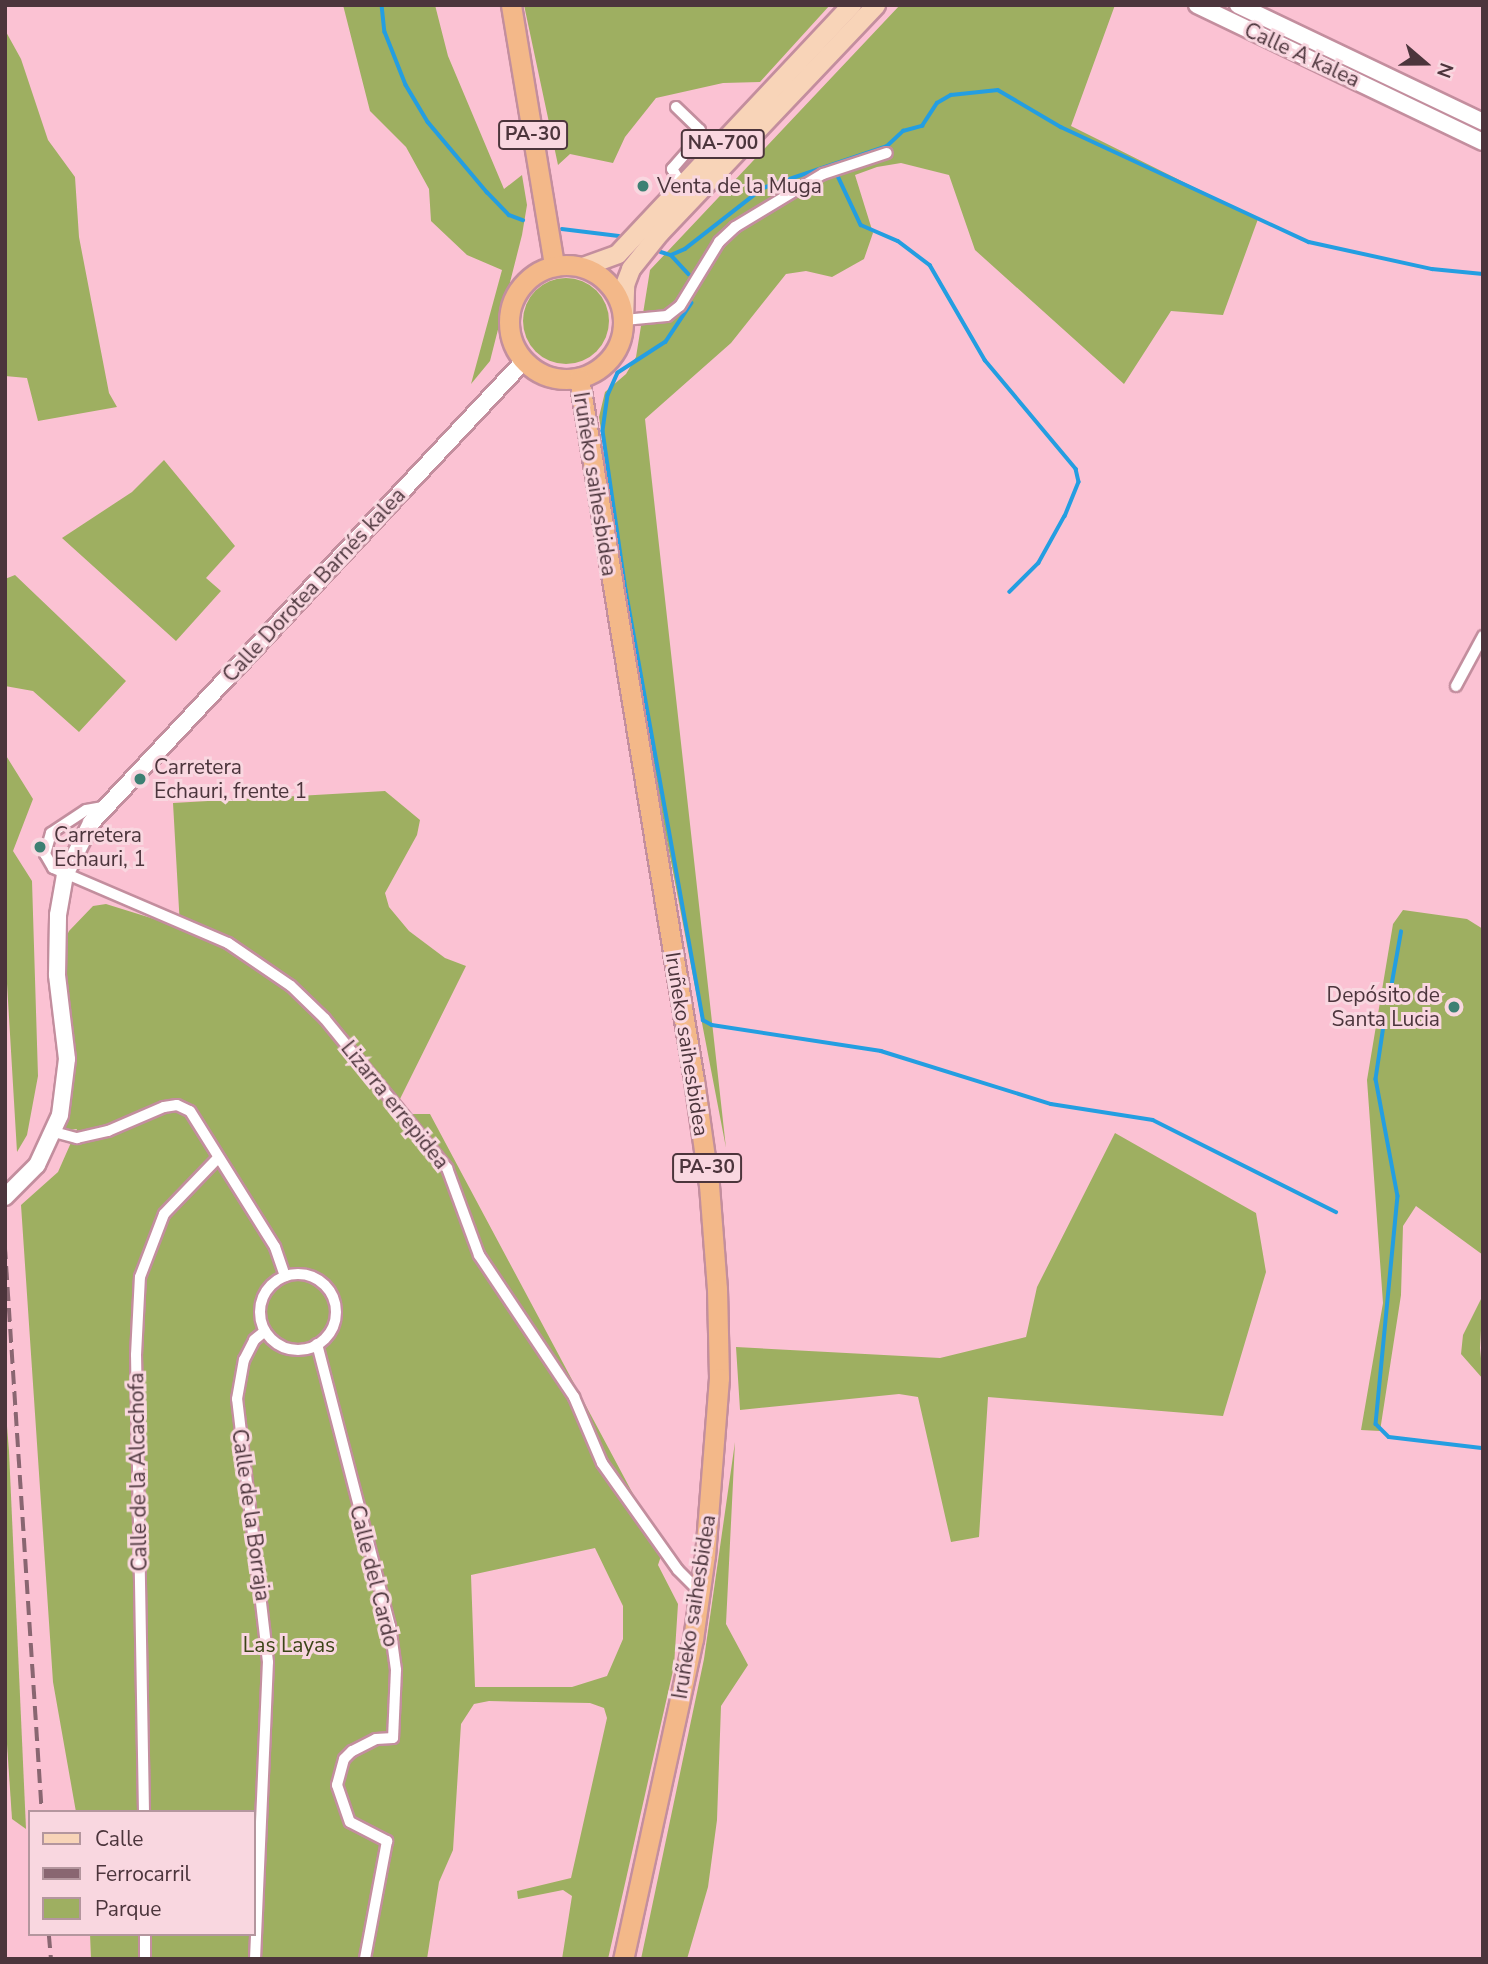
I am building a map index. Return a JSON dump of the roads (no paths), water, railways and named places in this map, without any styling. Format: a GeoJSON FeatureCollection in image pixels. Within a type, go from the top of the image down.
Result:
{"type":"FeatureCollection","features":[{"type":"Feature","properties":{"kind":"highway","name":"PA-30"},"geometry":{"type":"LineString","coordinates":[[510,5],[554,266]]}},
{"type":"Feature","properties":{"kind":"highway"},"geometry":{"type":"LineString","coordinates":[[554,266],[583,267],[612,287],[624,320],[611,357],[579,378],[548,376],[524,361],[513,342],[512,304],[536,273],[554,266]]}},
{"type":"Feature","properties":{"kind":"highway","name":"Iruñeko saihesbidea"},"geometry":{"type":"LineString","coordinates":[[579,378],[709,1185],[719,1378],[700,1592],[623,1959]]}},
{"type":"Feature","properties":{"kind":"main road","name":"NA-700"},"geometry":{"type":"LineString","coordinates":[[583,267],[618,254],[852,5]]}},
{"type":"Feature","properties":{"kind":"main road","name":"NA-700"},"geometry":{"type":"LineString","coordinates":[[624,320],[625,285],[631,269],[660,233],[876,5]]}},
{"type":"Feature","properties":{"kind":"street","name":"Calle A kalea"},"geometry":{"type":"LineString","coordinates":[[1197,5],[1483,142]]}},
{"type":"Feature","properties":{"kind":"street","name":"Calle A kalea"},"geometry":{"type":"LineString","coordinates":[[1238,5],[1483,122]]}},
{"type":"Feature","properties":{"kind":"street"},"geometry":{"type":"LineString","coordinates":[[676,107],[700,130],[699,138],[672,169],[683,186]]}},
{"type":"Feature","properties":{"kind":"street"},"geometry":{"type":"LineString","coordinates":[[624,320],[667,316],[680,306],[719,242],[735,227],[823,174],[887,153]]}},
{"type":"Feature","properties":{"kind":"street","name":"Calle Dorotea Barnés kalea"},"geometry":{"type":"LineString","coordinates":[[103,807],[524,361]]}},
{"type":"Feature","properties":{"kind":"street"},"geometry":{"type":"LineString","coordinates":[[1456,686],[1483,636]]}},
{"type":"Feature","properties":{"kind":"street"},"geometry":{"type":"LineString","coordinates":[[5,1197],[37,1165],[54,1132],[65,1090],[66,1059],[56,959],[65,875],[76,848],[103,807]]}},
{"type":"Feature","properties":{"kind":"street"},"geometry":{"type":"LineString","coordinates":[[65,875],[53,868],[45,854],[51,834],[86,810],[103,807]]}},
{"type":"Feature","properties":{"kind":"street","name":"Lizarra errepidea"},"geometry":{"type":"LineString","coordinates":[[65,875],[207,933],[261,964],[325,1019],[376,1077],[447,1168],[480,1255],[574,1397],[602,1463],[678,1570],[700,1592]]}},
{"type":"Feature","properties":{"kind":"street"},"geometry":{"type":"LineString","coordinates":[[54,1132],[87,1135],[177,1104],[190,1111],[217,1159],[275,1247],[285,1276]]}},
{"type":"Feature","properties":{"kind":"street","name":"Calle de la Alcachofa"},"geometry":{"type":"LineString","coordinates":[[144,1810],[139,1289],[148,1249],[164,1214],[217,1159]]}},
{"type":"Feature","properties":{"kind":"street"},"geometry":{"type":"LineString","coordinates":[[308,1275],[319,1280],[333,1298],[334,1320],[317,1344],[306,1349],[283,1347],[265,1331],[262,1299],[285,1276],[308,1275]]}},
{"type":"Feature","properties":{"kind":"street","name":"Calle de la Borraja"},"geometry":{"type":"LineString","coordinates":[[255,1959],[268,1662],[237,1399],[244,1360],[254,1340],[265,1331]]}},
{"type":"Feature","properties":{"kind":"street","name":"Calle del Cardo"},"geometry":{"type":"LineString","coordinates":[[317,1344],[390,1626],[396,1670],[393,1738],[376,1739],[352,1751],[344,1759],[337,1785],[350,1822],[387,1841],[365,1959]]}},
{"type":"Feature","properties":{"kind":"street"},"geometry":{"type":"LineString","coordinates":[[145,1936],[145,1959]]}},
{"type":"Feature","properties":{"kind":"waterway"},"geometry":{"type":"LineString","coordinates":[[382,5],[385,32],[406,85],[428,122],[509,215],[523,220]]}},
{"type":"Feature","properties":{"kind":"waterway"},"geometry":{"type":"LineString","coordinates":[[661,252],[671,255],[685,249],[763,188],[887,146],[903,131],[922,126],[937,103],[951,95],[998,90],[1061,127],[1309,242],[1432,269],[1483,274]]}},
{"type":"Feature","properties":{"kind":"waterway"},"geometry":{"type":"LineString","coordinates":[[838,176],[861,225],[898,241],[930,265],[985,360],[1076,469],[1079,482],[1065,516],[1039,563],[1010,592]]}},
{"type":"Feature","properties":{"kind":"waterway"},"geometry":{"type":"LineString","coordinates":[[562,229],[619,236]]}},
{"type":"Feature","properties":{"kind":"waterway"},"geometry":{"type":"LineString","coordinates":[[671,255],[689,274]]}},
{"type":"Feature","properties":{"kind":"waterway"},"geometry":{"type":"LineString","coordinates":[[692,303],[666,342],[618,373],[608,395],[603,431],[626,590],[703,1020],[712,1025],[881,1051],[1051,1104],[1153,1120],[1336,1212]]}},
{"type":"Feature","properties":{"kind":"waterway"},"geometry":{"type":"LineString","coordinates":[[1391,988],[1401,932]]}},
{"type":"Feature","properties":{"kind":"waterway"},"geometry":{"type":"LineString","coordinates":[[1385,1019],[1376,1079],[1398,1196],[1376,1424],[1389,1437],[1483,1448]]}},
{"type":"Feature","properties":{"kind":"railway"},"geometry":{"type":"LineString","coordinates":[[5,1245],[42,1810]]}},
{"type":"Feature","properties":{"kind":"railway"},"geometry":{"type":"LineString","coordinates":[[49,1936],[51,1959]]}},
{"type":"Feature","properties":{"kind":"place","name":"Venta de la Muga"},"geometry":{"type":"Point","coordinates":[643,186]}},
{"type":"Feature","properties":{"kind":"place","name":"Carretera Echauri, frente 1"},"geometry":{"type":"Point","coordinates":[140,779]}},
{"type":"Feature","properties":{"kind":"place","name":"Carretera Echauri, 1"},"geometry":{"type":"Point","coordinates":[40,847]}},
{"type":"Feature","properties":{"kind":"place","name":"Depósito de Santa Lucia"},"geometry":{"type":"Point","coordinates":[1454,1007]}},
{"type":"Feature","properties":{"kind":"park label","name":"Las Layas"},"geometry":{"type":"Point","coordinates":[289,1645]}}]}
